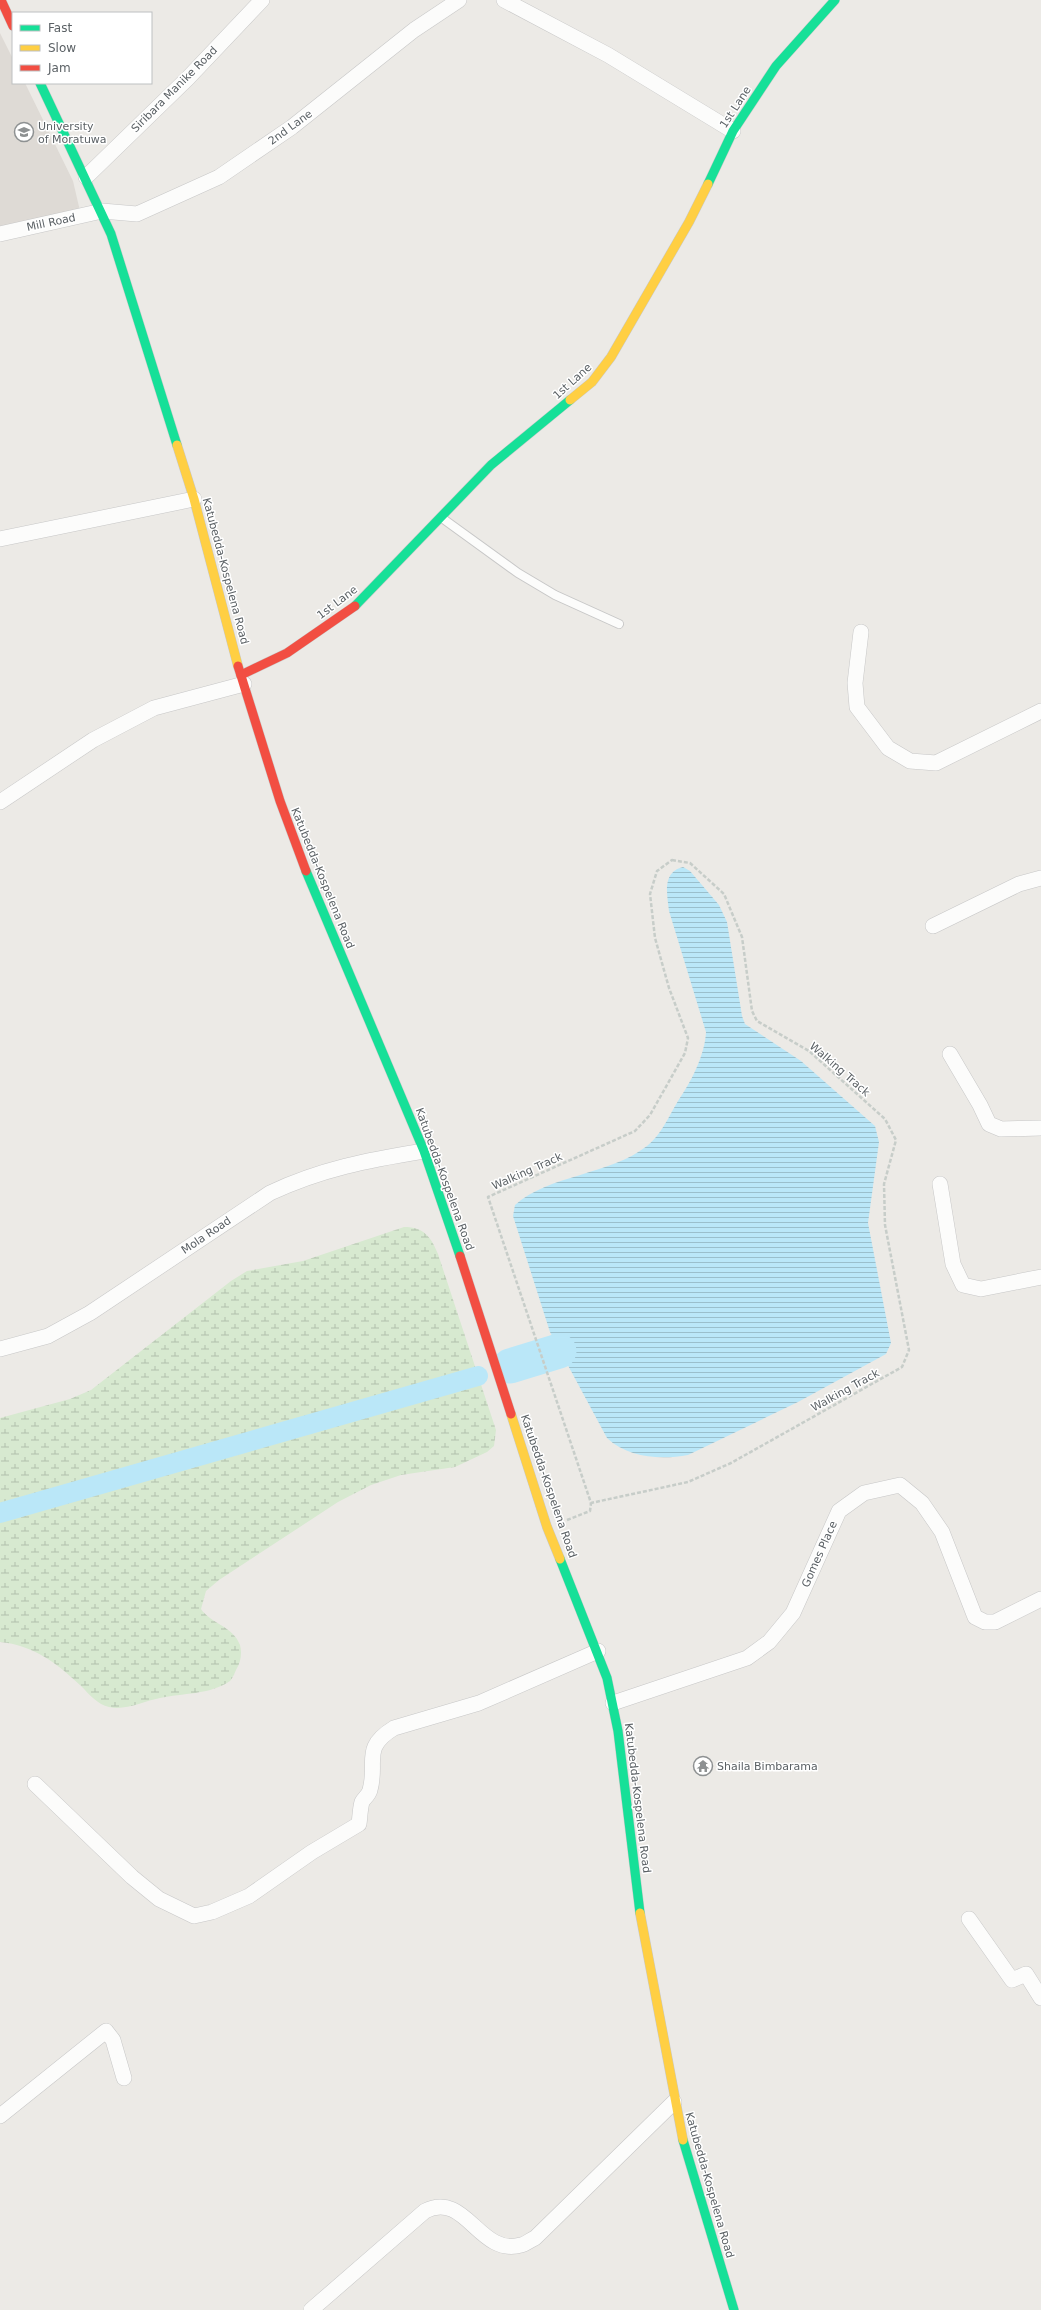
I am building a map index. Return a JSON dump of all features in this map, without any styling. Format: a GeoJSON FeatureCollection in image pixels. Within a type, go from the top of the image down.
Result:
{"type":"FeatureCollection","features":[{"type":"Feature","properties":{"kind":"main road"},"geometry":{"type":"LineString","coordinates":[[0,0],[12,24]]}},
{"type":"Feature","properties":{"kind":"main road","name":"1st Lane"},"geometry":{"type":"LineString","coordinates":[[243,679],[286,653],[359,603],[491,465],[592,382],[611,357],[689,222],[733,131],[776,66],[835,0]]}},
{"type":"Feature","properties":{"kind":"main road","name":"Katubedda-Kospelena Road"},"geometry":{"type":"LineString","coordinates":[[40,84],[102,211],[154,367],[194,499],[243,679],[280,801],[304,867],[424,1151],[451,1227],[548,1527],[607,1678],[613,1703],[629,1815],[640,1917],[674,2102],[686,2154],[734,2310]]}},
{"type":"Feature","properties":{"kind":"street","name":"Siribara Manike Road"},"geometry":{"type":"LineString","coordinates":[[86,177],[188,78],[262,0]]}},
{"type":"Feature","properties":{"kind":"street","name":"2nd Lane"},"geometry":{"type":"LineString","coordinates":[[102,211],[137,214],[219,177],[292,127],[414,30],[459,0]]}},
{"type":"Feature","properties":{"kind":"street"},"geometry":{"type":"LineString","coordinates":[[504,0],[608,55],[733,131]]}},
{"type":"Feature","properties":{"kind":"street","name":"Mill Road"},"geometry":{"type":"LineString","coordinates":[[0,234],[102,211]]}},
{"type":"Feature","properties":{"kind":"street"},"geometry":{"type":"LineString","coordinates":[[0,540],[194,499]]}},
{"type":"Feature","properties":{"kind":"street"},"geometry":{"type":"LineString","coordinates":[[861,632],[855,683],[858,707],[888,748],[910,761],[936,763],[1041,710]]}},
{"type":"Feature","properties":{"kind":"street"},"geometry":{"type":"LineString","coordinates":[[0,802],[93,740],[154,708],[243,679]]}},
{"type":"Feature","properties":{"kind":"street"},"geometry":{"type":"LineString","coordinates":[[933,926],[1019,884],[1041,878]]}},
{"type":"Feature","properties":{"kind":"street"},"geometry":{"type":"LineString","coordinates":[[950,1054],[980,1105],[988,1124],[1001,1129],[1041,1128]]}},
{"type":"Feature","properties":{"kind":"street","name":"Mola Road"},"geometry":{"type":"LineString","coordinates":[[0,1349],[48,1336],[90,1313],[270,1193],[301,1178],[329,1169],[424,1151]]}},
{"type":"Feature","properties":{"kind":"street"},"geometry":{"type":"LineString","coordinates":[[940,1184],[953,1264],[963,1285],[980,1289],[1041,1276]]}},
{"type":"Feature","properties":{"kind":"street","name":"Gomes Place"},"geometry":{"type":"LineString","coordinates":[[613,1703],[747,1658],[769,1642],[793,1613],[839,1511],[864,1493],[900,1485],[922,1503],[942,1532],[975,1616],[985,1622],[995,1622],[1041,1599]]}},
{"type":"Feature","properties":{"kind":"street"},"geometry":{"type":"LineString","coordinates":[[35,1784],[132,1877],[159,1899],[194,1916],[212,1912],[249,1896],[312,1852],[359,1824],[362,1801],[370,1792],[372,1780],[372,1753],[383,1735],[394,1728],[479,1703],[598,1652]]}},
{"type":"Feature","properties":{"kind":"street"},"geometry":{"type":"LineString","coordinates":[[969,1919],[1012,1980],[1026,1974],[1041,1998]]}},
{"type":"Feature","properties":{"kind":"street"},"geometry":{"type":"LineString","coordinates":[[0,2116],[106,2030],[113,2040],[124,2078]]}},
{"type":"Feature","properties":{"kind":"street"},"geometry":{"type":"LineString","coordinates":[[311,2310],[425,2211],[435,2206],[447,2206],[458,2211],[481,2234],[497,2242],[511,2246],[521,2245],[535,2238],[674,2102]]}},
{"type":"Feature","properties":{"kind":"lane"},"geometry":{"type":"LineString","coordinates":[[441,518],[518,573],[555,595],[619,624]]}},
{"type":"Feature","properties":{"kind":"path","name":"Walking Track"},"geometry":{"type":"LineString","coordinates":[[672,860],[690,862],[724,894],[742,937],[752,1011],[757,1021],[809,1051],[885,1119],[896,1140],[884,1184],[885,1225],[909,1350],[902,1367],[731,1463],[688,1482],[591,1503],[488,1197],[635,1131],[650,1115],[685,1053],[688,1038],[669,988],[655,938],[650,894],[658,871],[672,860]]}},
{"type":"Feature","properties":{"kind":"path"},"geometry":{"type":"LineString","coordinates":[[548,1527],[590,1511],[591,1503]]}},
{"type":"Feature","properties":{"kind":"shaded area","name":"University of Moratuwa"},"geometry":{"type":"Polygon","coordinates":[[[0,33],[12,57],[12,84],[25,84],[73,181],[80,211],[0,240],[0,33]]]}},
{"type":"Feature","properties":{"kind":"green space"},"geometry":{"type":"Polygon","coordinates":[[[404,1227],[411,1227],[426,1234],[433,1243],[438,1254],[496,1430],[494,1446],[487,1452],[455,1467],[401,1475],[371,1485],[338,1502],[219,1580],[206,1591],[201,1609],[210,1618],[232,1633],[237,1639],[241,1648],[240,1660],[234,1675],[230,1681],[222,1686],[196,1693],[160,1698],[128,1707],[109,1707],[97,1702],[63,1670],[44,1656],[23,1647],[0,1642],[0,1418],[70,1399],[91,1390],[231,1281],[247,1271],[303,1261],[404,1227]]]}},
{"type":"Feature","properties":{"kind":"water"},"geometry":{"type":"Polygon","coordinates":[[[683,867],[690,871],[719,905],[727,922],[742,1016],[745,1024],[801,1061],[875,1126],[879,1142],[868,1223],[891,1343],[886,1354],[798,1402],[688,1455],[678,1457],[656,1457],[645,1456],[625,1450],[615,1445],[607,1438],[550,1332],[513,1216],[515,1205],[544,1187],[598,1170],[632,1156],[647,1146],[661,1131],[692,1077],[703,1050],[706,1032],[669,911],[667,891],[667,884],[672,874],[676,870],[683,867]]]}},
{"type":"Feature","properties":{"kind":"waterway"},"geometry":{"type":"LineString","coordinates":[[510,1366],[559,1351]]}},
{"type":"Feature","properties":{"kind":"waterway"},"geometry":{"type":"LineString","coordinates":[[0,1513],[478,1376]]}},
{"type":"Feature","properties":{"kind":"traffic: fast"},"geometry":{"type":"LineString","coordinates":[[708,184],[733,131],[776,66],[835,0]]}},
{"type":"Feature","properties":{"kind":"traffic: fast"},"geometry":{"type":"LineString","coordinates":[[40,84],[111,234],[177,445]]}},
{"type":"Feature","properties":{"kind":"traffic: fast"},"geometry":{"type":"LineString","coordinates":[[355,606],[491,465],[570,400]]}},
{"type":"Feature","properties":{"kind":"traffic: fast"},"geometry":{"type":"LineString","coordinates":[[306,871],[424,1151],[460,1256]]}},
{"type":"Feature","properties":{"kind":"traffic: fast"},"geometry":{"type":"LineString","coordinates":[[560,1559],[607,1678],[618,1731],[640,1913]]}},
{"type":"Feature","properties":{"kind":"traffic: fast"},"geometry":{"type":"LineString","coordinates":[[683,2140],[734,2310]]}},
{"type":"Feature","properties":{"kind":"traffic: slow"},"geometry":{"type":"LineString","coordinates":[[570,400],[592,382],[611,357],[689,222],[708,184]]}},
{"type":"Feature","properties":{"kind":"traffic: slow"},"geometry":{"type":"LineString","coordinates":[[177,445],[194,499],[238,666]]}},
{"type":"Feature","properties":{"kind":"traffic: slow"},"geometry":{"type":"LineString","coordinates":[[511,1414],[547,1527],[560,1559]]}},
{"type":"Feature","properties":{"kind":"traffic: slow"},"geometry":{"type":"LineString","coordinates":[[640,1913],[683,2140]]}},
{"type":"Feature","properties":{"kind":"traffic: jam"},"geometry":{"type":"LineString","coordinates":[[1,0],[12,24]]}},
{"type":"Feature","properties":{"kind":"traffic: jam"},"geometry":{"type":"LineString","coordinates":[[241,675],[287,653],[355,606]]}},
{"type":"Feature","properties":{"kind":"traffic: jam"},"geometry":{"type":"LineString","coordinates":[[238,666],[280,801],[306,871]]}},
{"type":"Feature","properties":{"kind":"traffic: jam"},"geometry":{"type":"LineString","coordinates":[[460,1256],[511,1414]]}},
{"type":"Feature","properties":{"kind":"place","name":"University of Moratuwa"},"geometry":{"type":"Point","coordinates":[24,132]}},
{"type":"Feature","properties":{"kind":"place","name":"Shaila Bimbarama"},"geometry":{"type":"Point","coordinates":[703,1766]}}]}
